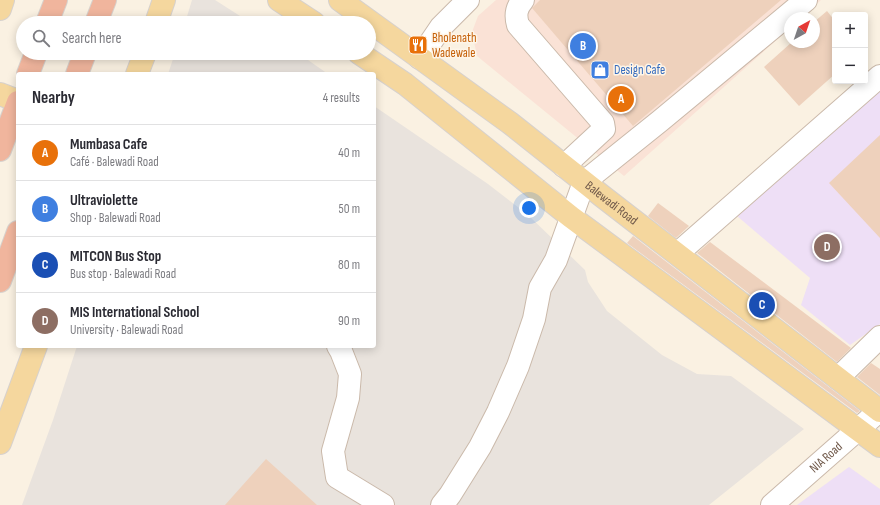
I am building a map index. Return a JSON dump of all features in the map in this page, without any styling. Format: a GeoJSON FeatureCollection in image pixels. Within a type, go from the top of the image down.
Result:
{"type":"FeatureCollection","features":[{"type":"Feature","properties":{"kind":"highway"},"geometry":{"type":"LineString","coordinates":[[50,16],[56,0]]}},
{"type":"Feature","properties":{"kind":"highway"},"geometry":{"type":"LineString","coordinates":[[99,16],[105,0]]}},
{"type":"Feature","properties":{"kind":"highway"},"geometry":{"type":"LineString","coordinates":[[29,72],[33,60]]}},
{"type":"Feature","properties":{"kind":"highway"},"geometry":{"type":"LineString","coordinates":[[78,72],[82,60]]}},
{"type":"Feature","properties":{"kind":"highway"},"geometry":{"type":"LineString","coordinates":[[0,150],[16,106]]}},
{"type":"Feature","properties":{"kind":"highway"},"geometry":{"type":"LineString","coordinates":[[0,280],[16,237]]}},
{"type":"Feature","properties":{"kind":"main road"},"geometry":{"type":"LineString","coordinates":[[0,9],[3,0]]}},
{"type":"Feature","properties":{"kind":"main road"},"geometry":{"type":"LineString","coordinates":[[158,16],[164,0]]}},
{"type":"Feature","properties":{"kind":"main road"},"geometry":{"type":"LineString","coordinates":[[279,0],[303,16]]}},
{"type":"Feature","properties":{"kind":"main road","name":"Balewadi Road"},"geometry":{"type":"LineString","coordinates":[[340,0],[362,16]]}},
{"type":"Feature","properties":{"kind":"main road","name":"Balewadi Road"},"geometry":{"type":"LineString","coordinates":[[376,26],[510,123],[880,411]]}},
{"type":"Feature","properties":{"kind":"main road"},"geometry":{"type":"LineString","coordinates":[[138,72],[142,60]]}},
{"type":"Feature","properties":{"kind":"main road"},"geometry":{"type":"LineString","coordinates":[[369,60],[405,84],[571,217],[873,438]]}},
{"type":"Feature","properties":{"kind":"main road"},"geometry":{"type":"LineString","coordinates":[[0,94],[16,100]]}},
{"type":"Feature","properties":{"kind":"main road"},"geometry":{"type":"LineString","coordinates":[[0,443],[35,348]]}},
{"type":"Feature","properties":{"kind":"street"},"geometry":{"type":"LineString","coordinates":[[420,58],[441,27],[468,0]]}},
{"type":"Feature","properties":{"kind":"street"},"geometry":{"type":"LineString","coordinates":[[523,0],[517,9],[516,16],[518,25],[603,123],[604,129],[564,166]]}},
{"type":"Feature","properties":{"kind":"street"},"geometry":{"type":"LineString","coordinates":[[442,505],[450,495],[480,447],[498,412],[518,366],[534,319],[540,288],[556,260],[584,182],[806,0]]}},
{"type":"Feature","properties":{"kind":"street"},"geometry":{"type":"LineString","coordinates":[[678,253],[880,76]]}},
{"type":"Feature","properties":{"kind":"street"},"geometry":{"type":"LineString","coordinates":[[838,378],[880,337]]}},
{"type":"Feature","properties":{"kind":"street"},"geometry":{"type":"LineString","coordinates":[[339,348],[350,374],[348,398],[333,451],[337,477],[383,505]]}},
{"type":"Feature","properties":{"kind":"street","name":"NIA Road"},"geometry":{"type":"LineString","coordinates":[[772,505],[873,438],[880,411]]}},
{"type":"Feature","properties":{"kind":"shaded area"},"geometry":{"type":"Polygon","coordinates":[[[192,0],[215,0],[240,16],[187,16],[192,0]]]}},
{"type":"Feature","properties":{"kind":"shaded area"},"geometry":{"type":"Polygon","coordinates":[[[496,0],[821,0],[808,12],[784,12],[784,33],[624,176],[477,56],[472,32],[478,16],[496,0]]]}},
{"type":"Feature","properties":{"kind":"shaded area"},"geometry":{"type":"Polygon","coordinates":[[[173,60],[308,60],[325,72],[169,72],[173,60]]]}},
{"type":"Feature","properties":{"kind":"shaded area"},"geometry":{"type":"Polygon","coordinates":[[[880,88],[880,324],[850,345],[801,305],[810,278],[737,216],[880,88]]]}},
{"type":"Feature","properties":{"kind":"shaded area"},"geometry":{"type":"Polygon","coordinates":[[[376,107],[488,184],[527,214],[585,270],[588,282],[607,311],[662,355],[697,374],[731,376],[804,429],[709,505],[22,505],[53,420],[76,348],[376,348],[376,107]]]}},
{"type":"Feature","properties":{"kind":"shaded area"},"geometry":{"type":"Polygon","coordinates":[[[849,467],[880,489],[880,505],[797,505],[849,467]]]}},
{"type":"Feature","properties":{"kind":"building"},"geometry":{"type":"Polygon","coordinates":[[[540,0],[781,0],[633,126],[532,8],[540,0]]]}},
{"type":"Feature","properties":{"kind":"building"},"geometry":{"type":"Polygon","coordinates":[[[827,11],[832,17],[832,77],[799,106],[764,67],[785,48],[820,48],[820,17],[827,11]]]}},
{"type":"Feature","properties":{"kind":"building"},"geometry":{"type":"Polygon","coordinates":[[[880,135],[880,238],[829,183],[880,135]]]}},
{"type":"Feature","properties":{"kind":"building"},"geometry":{"type":"Polygon","coordinates":[[[658,203],[689,226],[676,238],[648,216],[658,203]]]}},
{"type":"Feature","properties":{"kind":"building"},"geometry":{"type":"Polygon","coordinates":[[[633,236],[860,411],[857,413],[627,243],[633,236]]]}},
{"type":"Feature","properties":{"kind":"building"},"geometry":{"type":"Polygon","coordinates":[[[710,242],[851,348],[837,362],[697,253],[710,242]]]}},
{"type":"Feature","properties":{"kind":"building"},"geometry":{"type":"Polygon","coordinates":[[[871,363],[880,369],[880,395],[857,377],[871,363]]]}},
{"type":"Feature","properties":{"kind":"building"},"geometry":{"type":"Polygon","coordinates":[[[266,459],[317,505],[225,505],[266,459]]]}},
{"type":"Feature","properties":{"kind":"place","name":"Bholenath Wadewale"},"geometry":{"type":"Point","coordinates":[418,45]}},
{"type":"Feature","properties":{"kind":"place","name":"Ultraviolette"},"geometry":{"type":"Point","coordinates":[583,46]}},
{"type":"Feature","properties":{"kind":"place","name":"Design Cafe"},"geometry":{"type":"Point","coordinates":[600,70]}},
{"type":"Feature","properties":{"kind":"place","name":"Mumbasa Cafe"},"geometry":{"type":"Point","coordinates":[621,99]}},
{"type":"Feature","properties":{"kind":"place","name":"MIS International School"},"geometry":{"type":"Point","coordinates":[827,247]}},
{"type":"Feature","properties":{"kind":"place","name":"MITCON Bus Stop"},"geometry":{"type":"Point","coordinates":[762,305]}}]}
